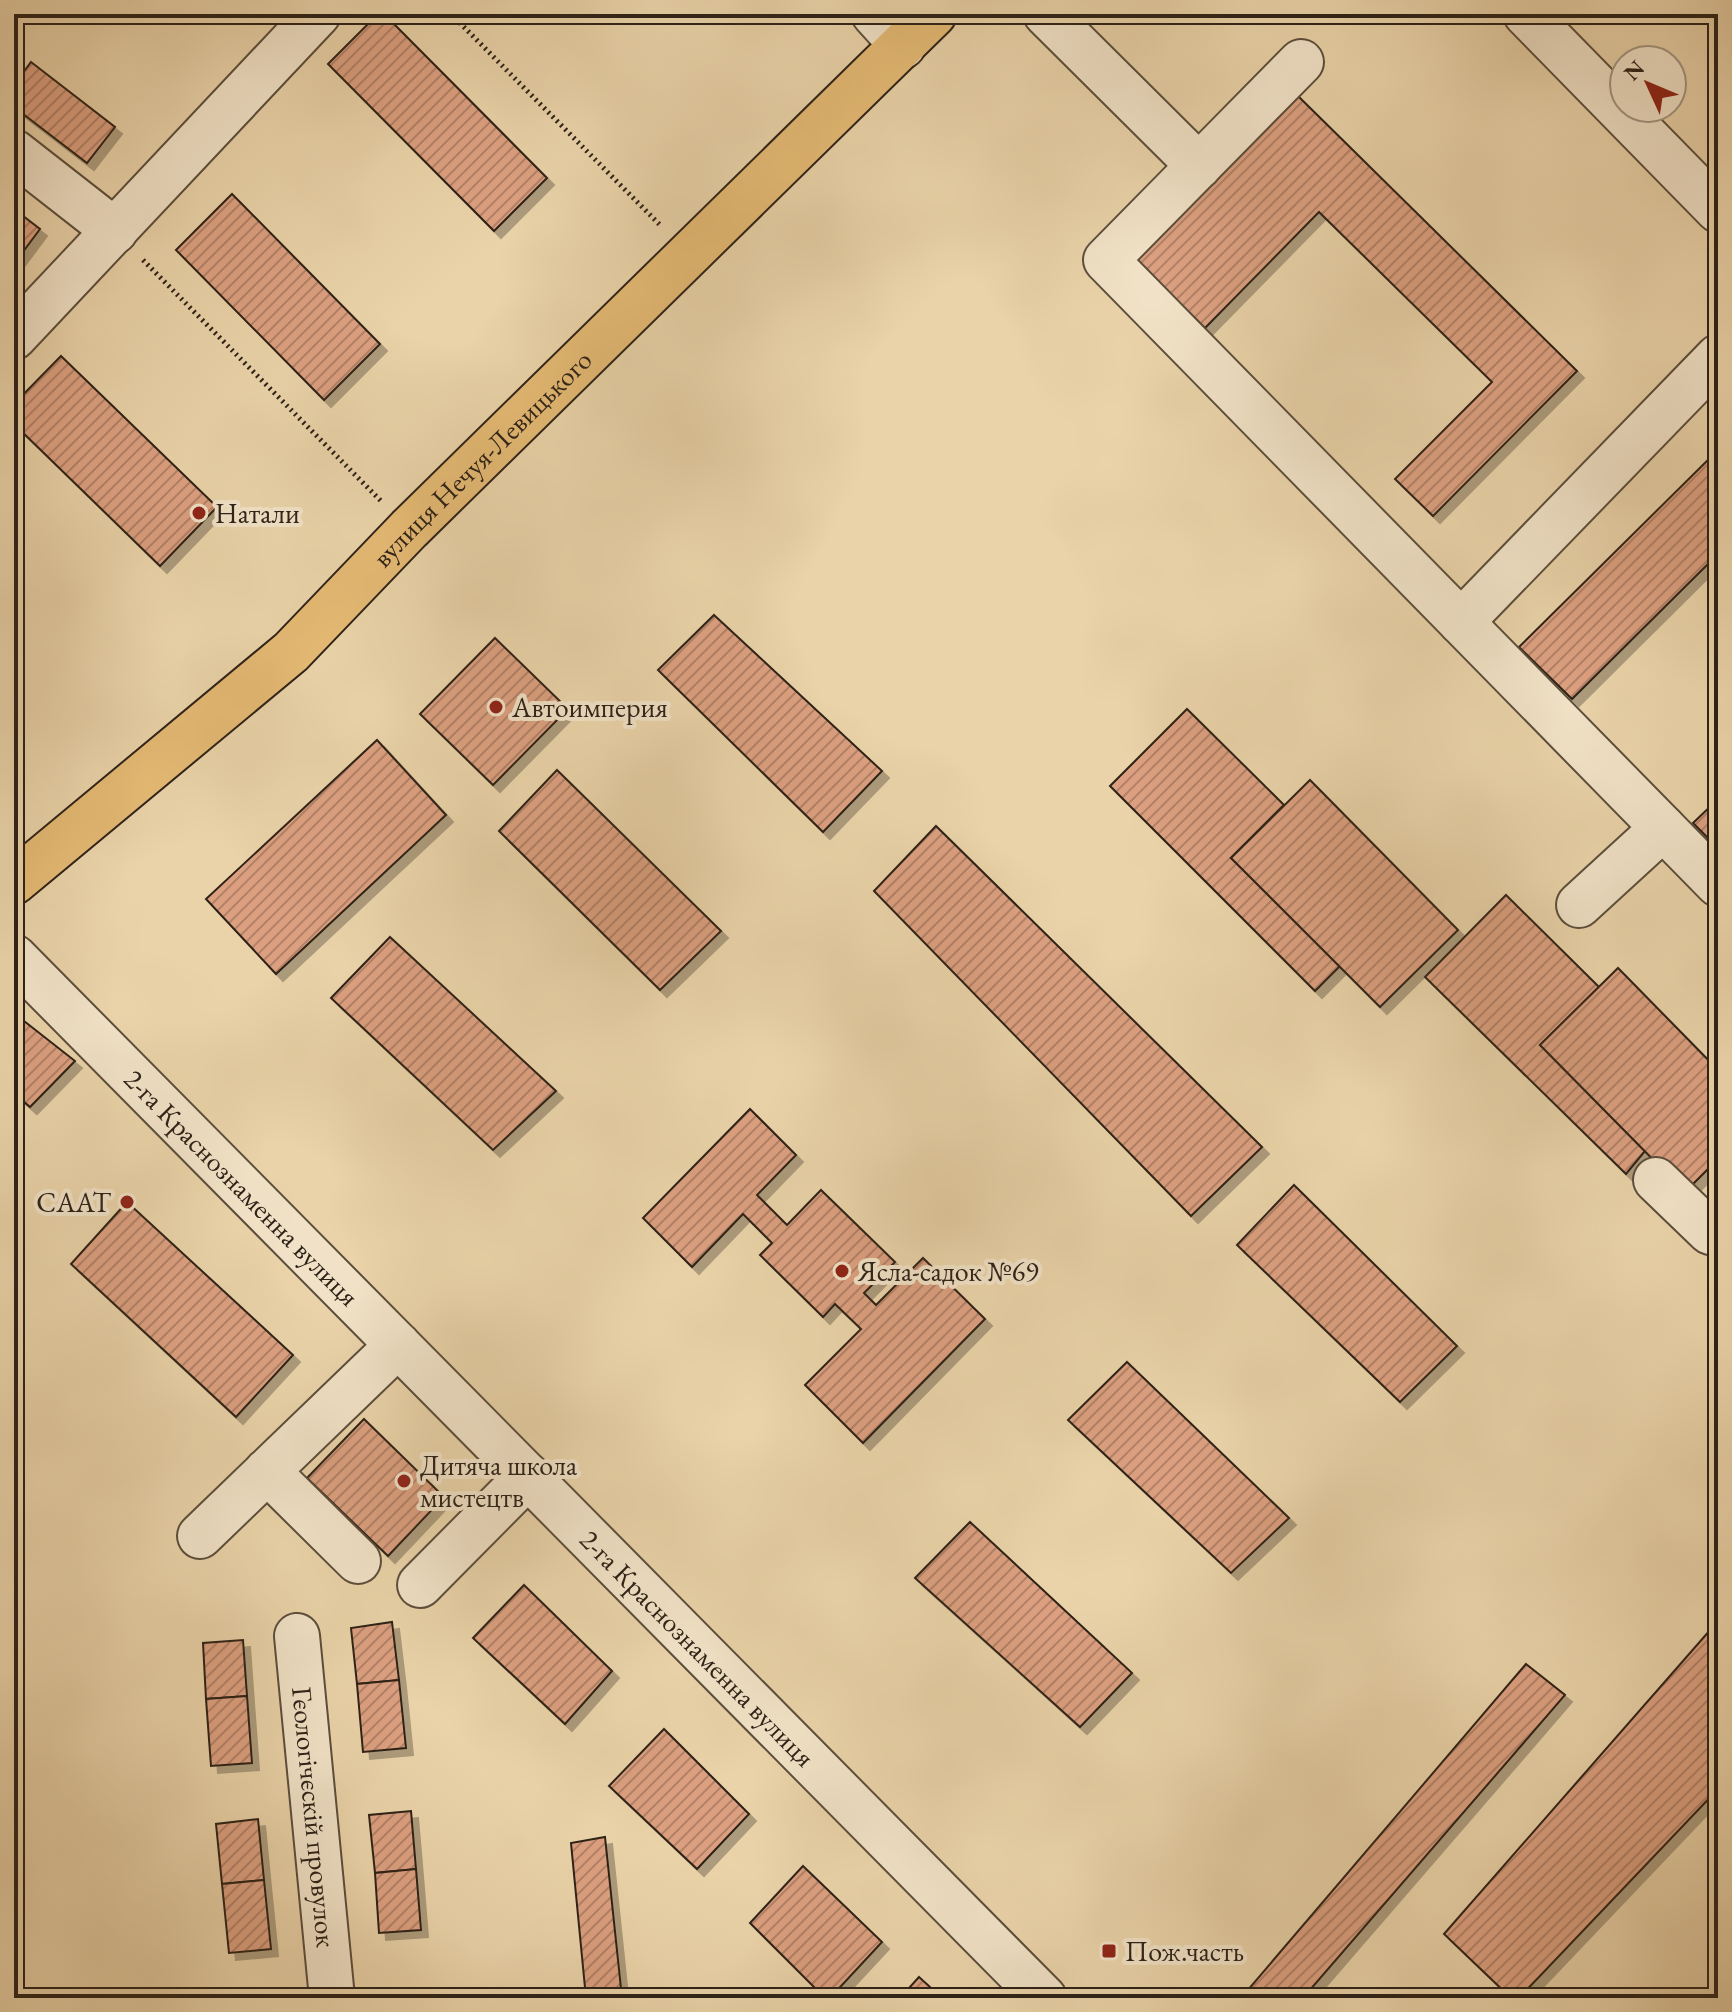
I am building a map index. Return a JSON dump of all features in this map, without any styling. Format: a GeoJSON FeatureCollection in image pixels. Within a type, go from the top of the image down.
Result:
{"type":"FeatureCollection","features":[{"type":"Feature","properties":{"kind":"main road","name":"вулиця Нечуя-Левицького"},"geometry":{"type":"LineString","coordinates":[[14,882],[291,652],[409,529],[934,14]]}},
{"type":"Feature","properties":{"kind":"street"},"geometry":{"type":"LineString","coordinates":[[14,337],[318,14]]}},
{"type":"Feature","properties":{"kind":"street"},"geometry":{"type":"LineString","coordinates":[[874,14],[903,46]]}},
{"type":"Feature","properties":{"kind":"street"},"geometry":{"type":"LineString","coordinates":[[1046,14],[1199,166]]}},
{"type":"Feature","properties":{"kind":"street"},"geometry":{"type":"LineString","coordinates":[[1526,14],[1718,210]]}},
{"type":"Feature","properties":{"kind":"street"},"geometry":{"type":"LineString","coordinates":[[1301,62],[1106,260],[1718,884]]}},
{"type":"Feature","properties":{"kind":"street"},"geometry":{"type":"LineString","coordinates":[[14,152],[115,231]]}},
{"type":"Feature","properties":{"kind":"street"},"geometry":{"type":"LineString","coordinates":[[1461,622],[1718,357]]}},
{"type":"Feature","properties":{"kind":"street"},"geometry":{"type":"LineString","coordinates":[[1579,905],[1663,828]]}},
{"type":"Feature","properties":{"kind":"street","name":"2-га Краснознаменна вулиця"},"geometry":{"type":"LineString","coordinates":[[14,957],[1044,1998]]}},
{"type":"Feature","properties":{"kind":"street"},"geometry":{"type":"LineString","coordinates":[[1656,1180],[1710,1232],[1718,1234]]}},
{"type":"Feature","properties":{"kind":"street"},"geometry":{"type":"LineString","coordinates":[[200,1536],[398,1345]]}},
{"type":"Feature","properties":{"kind":"street"},"geometry":{"type":"LineString","coordinates":[[267,1471],[358,1561]]}},
{"type":"Feature","properties":{"kind":"street"},"geometry":{"type":"LineString","coordinates":[[420,1585],[528,1476]]}},
{"type":"Feature","properties":{"kind":"street","name":"Гєологічєскій провулок"},"geometry":{"type":"LineString","coordinates":[[297,1636],[332,1998]]}},
{"type":"Feature","properties":{"kind":"path"},"geometry":{"type":"LineString","coordinates":[[451,14],[690,255]]}},
{"type":"Feature","properties":{"kind":"path"},"geometry":{"type":"LineString","coordinates":[[115,231],[409,529]]}},
{"type":"Feature","properties":{"kind":"building"},"geometry":{"type":"Polygon","coordinates":[[[378,14],[384,14],[547,178],[494,231],[328,64],[378,14]]]}},
{"type":"Feature","properties":{"kind":"building"},"geometry":{"type":"Polygon","coordinates":[[[31,62],[115,127],[87,163],[14,107],[14,85],[31,62]]]}},
{"type":"Feature","properties":{"kind":"building"},"geometry":{"type":"Polygon","coordinates":[[[1298,96],[1577,371],[1433,516],[1395,479],[1492,382],[1319,212],[1205,328],[1136,260],[1298,96]]]}},
{"type":"Feature","properties":{"kind":"building"},"geometry":{"type":"Polygon","coordinates":[[[232,194],[380,344],[324,400],[176,250],[232,194]]]}},
{"type":"Feature","properties":{"kind":"building"},"geometry":{"type":"Polygon","coordinates":[[[14,209],[40,229],[14,264],[14,209]]]}},
{"type":"Feature","properties":{"kind":"building"},"geometry":{"type":"Polygon","coordinates":[[[61,356],[217,507],[160,566],[14,424],[14,404],[61,356]]]}},
{"type":"Feature","properties":{"kind":"building"},"geometry":{"type":"Polygon","coordinates":[[[1718,450],[1718,554],[1572,699],[1519,647],[1718,450]]]}},
{"type":"Feature","properties":{"kind":"building"},"geometry":{"type":"Polygon","coordinates":[[[714,615],[882,771],[823,832],[658,670],[714,615]]]}},
{"type":"Feature","properties":{"kind":"building"},"geometry":{"type":"Polygon","coordinates":[[[495,638],[568,709],[493,785],[420,714],[495,638]]]}},
{"type":"Feature","properties":{"kind":"building"},"geometry":{"type":"Polygon","coordinates":[[[1187,709],[1284,805],[1231,858],[1340,966],[1315,991],[1110,786],[1187,709]]]}},
{"type":"Feature","properties":{"kind":"building"},"geometry":{"type":"Polygon","coordinates":[[[377,740],[446,815],[276,974],[206,899],[377,740]]]}},
{"type":"Feature","properties":{"kind":"building"},"geometry":{"type":"Polygon","coordinates":[[[557,770],[721,931],[660,990],[499,831],[557,770]]]}},
{"type":"Feature","properties":{"kind":"building"},"geometry":{"type":"Polygon","coordinates":[[[1310,780],[1458,930],[1380,1007],[1231,858],[1310,780]]]}},
{"type":"Feature","properties":{"kind":"building"},"geometry":{"type":"Polygon","coordinates":[[[1718,799],[1718,848],[1693,823],[1718,799]]]}},
{"type":"Feature","properties":{"kind":"building"},"geometry":{"type":"Polygon","coordinates":[[[936,826],[1262,1147],[1191,1216],[874,891],[936,826]]]}},
{"type":"Feature","properties":{"kind":"building"},"geometry":{"type":"Polygon","coordinates":[[[1506,895],[1599,987],[1540,1045],[1645,1151],[1626,1174],[1425,977],[1506,895]]]}},
{"type":"Feature","properties":{"kind":"building"},"geometry":{"type":"Polygon","coordinates":[[[390,937],[556,1091],[493,1150],[331,998],[390,937]]]}},
{"type":"Feature","properties":{"kind":"building"},"geometry":{"type":"Polygon","coordinates":[[[1618,968],[1718,1070],[1718,1159],[1685,1192],[1540,1045],[1618,968]]]}},
{"type":"Feature","properties":{"kind":"building"},"geometry":{"type":"Polygon","coordinates":[[[24,1021],[75,1061],[30,1107],[14,1093],[14,1033],[24,1021]]]}},
{"type":"Feature","properties":{"kind":"building"},"geometry":{"type":"Polygon","coordinates":[[[750,1109],[796,1155],[757,1195],[787,1225],[821,1190],[895,1262],[864,1293],[876,1305],[923,1258],[985,1319],[863,1443],[805,1385],[861,1329],[835,1304],[823,1317],[760,1255],[772,1243],[743,1214],[692,1267],[643,1218],[750,1109]]]}},
{"type":"Feature","properties":{"kind":"building"},"geometry":{"type":"Polygon","coordinates":[[[1294,1185],[1457,1346],[1400,1402],[1237,1245],[1294,1185]]]}},
{"type":"Feature","properties":{"kind":"building"},"geometry":{"type":"Polygon","coordinates":[[[127,1202],[293,1355],[236,1417],[71,1264],[127,1202]]]}},
{"type":"Feature","properties":{"kind":"building"},"geometry":{"type":"Polygon","coordinates":[[[1127,1362],[1289,1518],[1231,1573],[1068,1420],[1127,1362]]]}},
{"type":"Feature","properties":{"kind":"building"},"geometry":{"type":"Polygon","coordinates":[[[364,1419],[444,1497],[388,1556],[307,1478],[364,1419]]]}},
{"type":"Feature","properties":{"kind":"building"},"geometry":{"type":"Polygon","coordinates":[[[970,1522],[1132,1673],[1080,1727],[915,1578],[970,1522]]]}},
{"type":"Feature","properties":{"kind":"building"},"geometry":{"type":"Polygon","coordinates":[[[524,1585],[612,1671],[565,1724],[473,1638],[524,1585]]]}},
{"type":"Feature","properties":{"kind":"building"},"geometry":{"type":"Polygon","coordinates":[[[1718,1621],[1718,1789],[1519,1998],[1511,1998],[1444,1934],[1718,1621]]]}},
{"type":"Feature","properties":{"kind":"building"},"geometry":{"type":"Polygon","coordinates":[[[392,1622],[399,1680],[357,1684],[351,1628],[392,1622]]]}},
{"type":"Feature","properties":{"kind":"building"},"geometry":{"type":"Polygon","coordinates":[[[243,1640],[247,1696],[206,1699],[203,1643],[243,1640]]]}},
{"type":"Feature","properties":{"kind":"building"},"geometry":{"type":"Polygon","coordinates":[[[1526,1664],[1565,1695],[1303,1998],[1241,1998],[1526,1664]]]}},
{"type":"Feature","properties":{"kind":"building"},"geometry":{"type":"Polygon","coordinates":[[[399,1680],[406,1748],[363,1752],[357,1684],[399,1680]]]}},
{"type":"Feature","properties":{"kind":"building"},"geometry":{"type":"Polygon","coordinates":[[[247,1696],[252,1763],[211,1766],[206,1699],[247,1696]]]}},
{"type":"Feature","properties":{"kind":"building"},"geometry":{"type":"Polygon","coordinates":[[[664,1729],[749,1814],[697,1869],[609,1786],[664,1729]]]}},
{"type":"Feature","properties":{"kind":"building"},"geometry":{"type":"Polygon","coordinates":[[[411,1811],[416,1869],[375,1873],[369,1815],[411,1811]]]}},
{"type":"Feature","properties":{"kind":"building"},"geometry":{"type":"Polygon","coordinates":[[[258,1819],[264,1880],[222,1884],[216,1824],[258,1819]]]}},
{"type":"Feature","properties":{"kind":"building"},"geometry":{"type":"Polygon","coordinates":[[[605,1837],[622,1998],[586,1998],[571,1843],[605,1837]]]}},
{"type":"Feature","properties":{"kind":"building"},"geometry":{"type":"Polygon","coordinates":[[[803,1866],[882,1942],[830,1998],[825,1998],[750,1923],[803,1866]]]}},
{"type":"Feature","properties":{"kind":"building"},"geometry":{"type":"Polygon","coordinates":[[[416,1869],[421,1930],[379,1933],[375,1873],[416,1869]]]}},
{"type":"Feature","properties":{"kind":"building"},"geometry":{"type":"Polygon","coordinates":[[[264,1880],[271,1949],[229,1953],[222,1884],[264,1880]]]}},
{"type":"Feature","properties":{"kind":"building"},"geometry":{"type":"Polygon","coordinates":[[[919,1977],[942,1998],[900,1998],[919,1977]]]}},
{"type":"Feature","properties":{"kind":"place","name":"Натали"},"geometry":{"type":"Point","coordinates":[199,513]}},
{"type":"Feature","properties":{"kind":"place","name":"Автоимперия"},"geometry":{"type":"Point","coordinates":[496,707]}},
{"type":"Feature","properties":{"kind":"place","name":"СААТ"},"geometry":{"type":"Point","coordinates":[127,1202]}},
{"type":"Feature","properties":{"kind":"place","name":"Ясла-садок №69"},"geometry":{"type":"Point","coordinates":[842,1271]}},
{"type":"Feature","properties":{"kind":"place","name":"Дитяча школа мистецтв"},"geometry":{"type":"Point","coordinates":[404,1481]}},
{"type":"Feature","properties":{"kind":"place","name":"Пож.часть"},"geometry":{"type":"Point","coordinates":[1109,1951]}}]}
